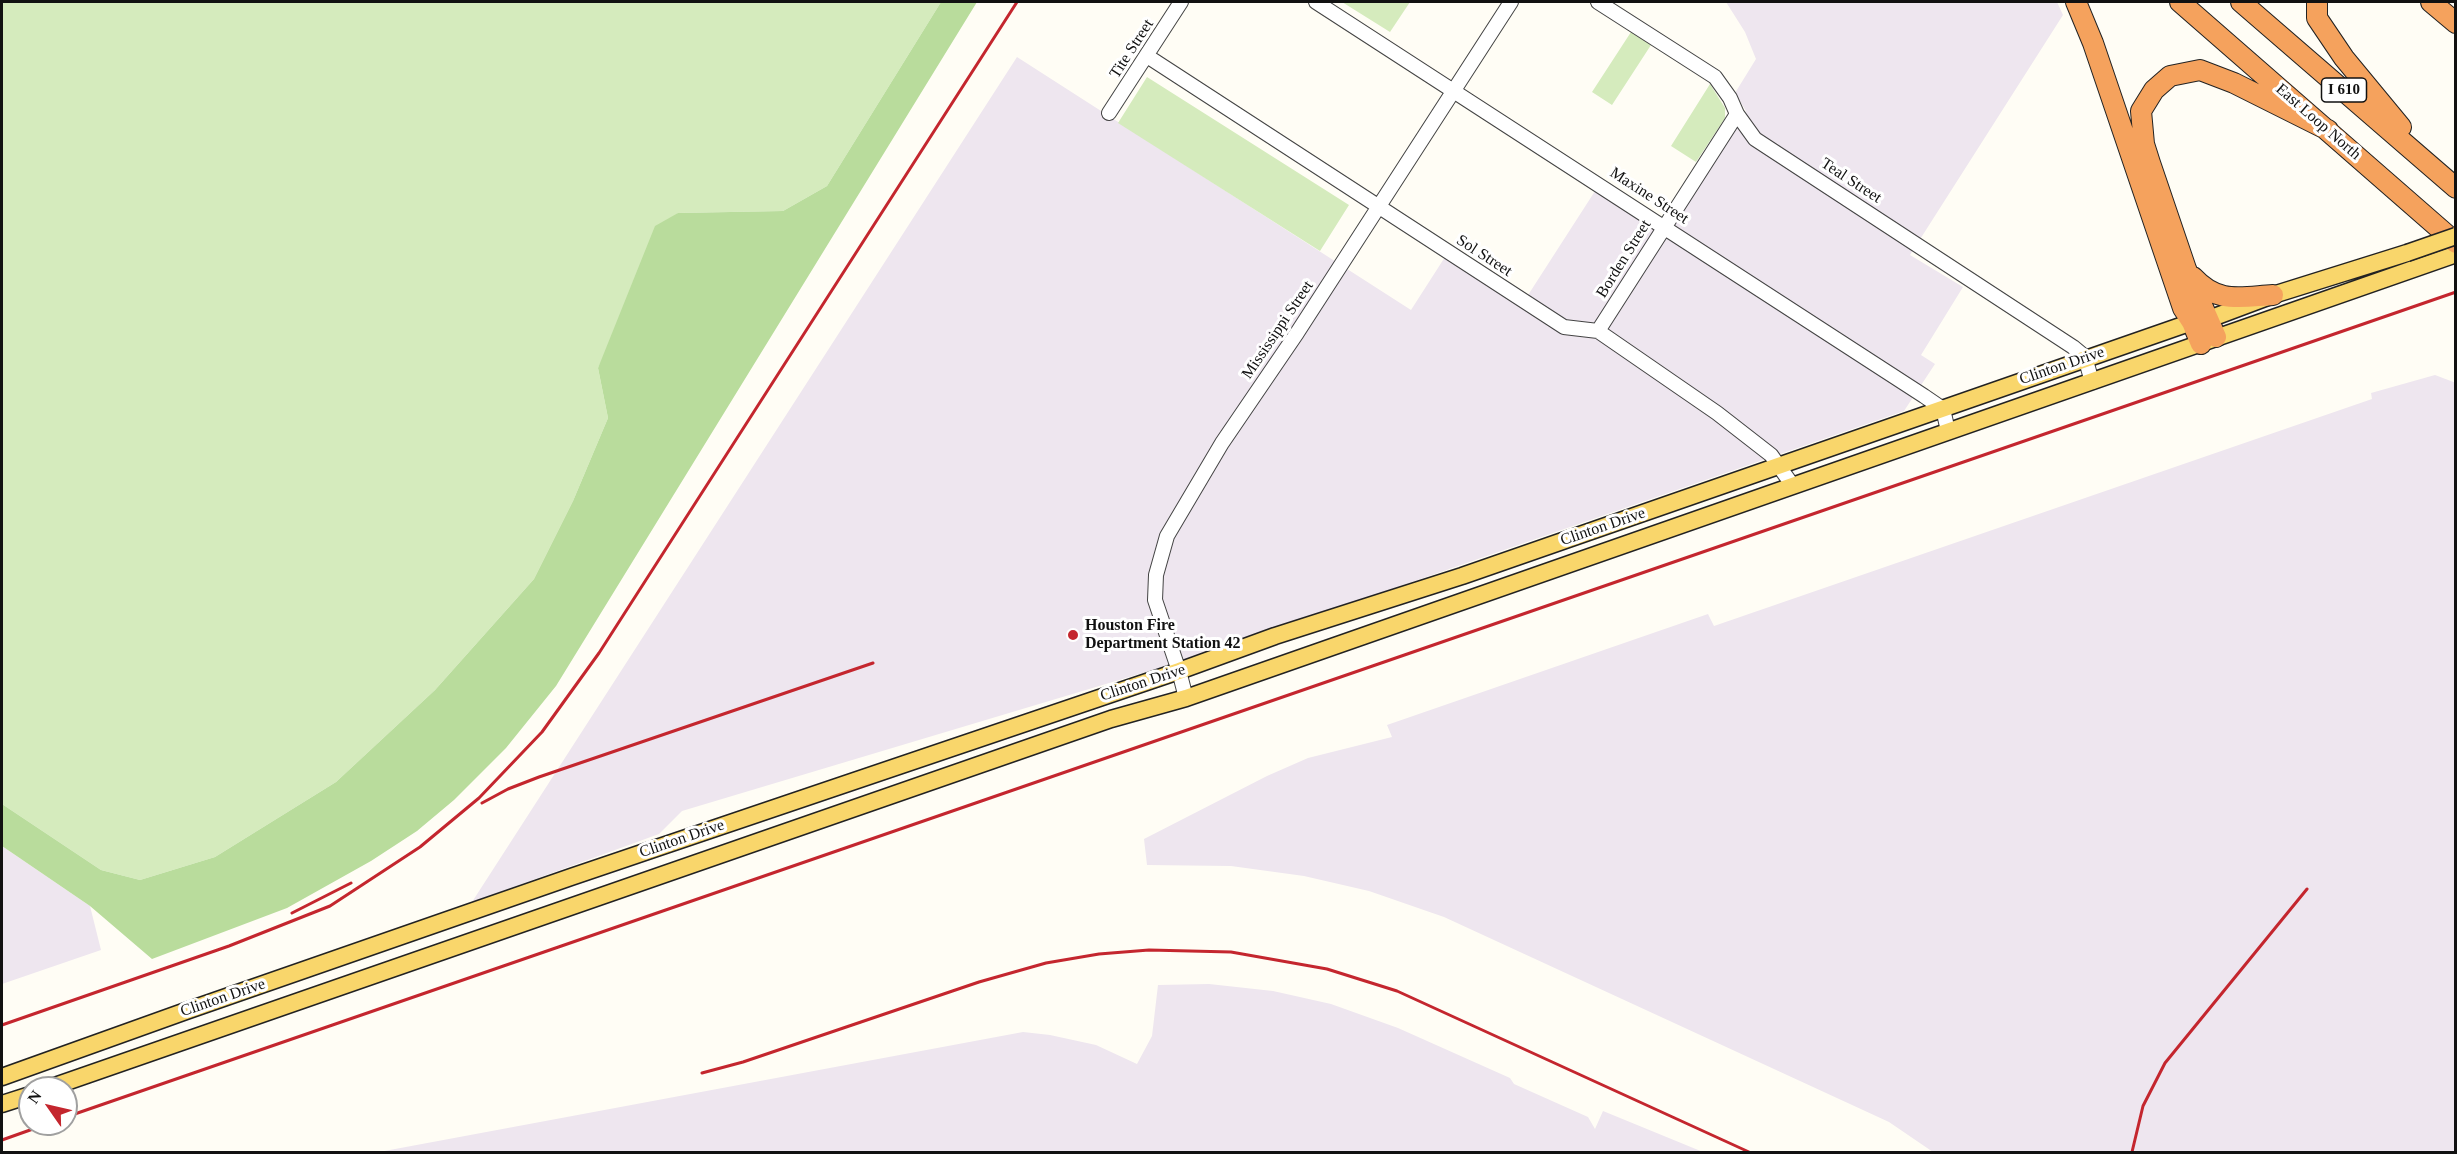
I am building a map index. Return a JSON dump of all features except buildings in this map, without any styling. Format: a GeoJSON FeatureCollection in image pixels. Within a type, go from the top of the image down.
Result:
{"type":"FeatureCollection","features":[{"type":"Feature","properties":{"kind":"highway"},"geometry":{"type":"LineString","coordinates":[[2076,2],[2093,43],[2183,308],[2205,330]]}},
{"type":"Feature","properties":{"kind":"highway","name":"East Loop North"},"geometry":{"type":"LineString","coordinates":[[2180,2],[2456,243]]}},
{"type":"Feature","properties":{"kind":"highway","name":"I 610"},"geometry":{"type":"LineString","coordinates":[[2241,2],[2450,184]]}},
{"type":"Feature","properties":{"kind":"highway"},"geometry":{"type":"LineString","coordinates":[[2317,2],[2317,18],[2344,58],[2450,184]]}},
{"type":"Feature","properties":{"kind":"highway"},"geometry":{"type":"LineString","coordinates":[[2431,2],[2456,23]]}},
{"type":"Feature","properties":{"kind":"highway"},"geometry":{"type":"LineString","coordinates":[[2205,330],[2145,144],[2141,111],[2154,90],[2170,76],[2200,70],[2234,83],[2328,130]]}},
{"type":"Feature","properties":{"kind":"highway"},"geometry":{"type":"LineString","coordinates":[[2186,269],[2204,289],[2222,298],[2273,295]]}},
{"type":"Feature","properties":{"kind":"main road","name":"Clinton Drive"},"geometry":{"type":"LineString","coordinates":[[78,1077],[1111,719],[1186,698],[1948,430],[2092,382],[2205,330],[2273,295],[2456,236]]}},
{"type":"Feature","properties":{"kind":"main road","name":"Clinton Drive"},"geometry":{"type":"LineString","coordinates":[[2,1077],[571,877],[1179,671],[1275,636],[1462,576],[1943,409],[2085,357],[2205,330],[2414,270],[2456,254]]}},
{"type":"Feature","properties":{"kind":"main road"},"geometry":{"type":"LineString","coordinates":[[712,829],[718,855]]}},
{"type":"Feature","properties":{"kind":"main road"},"geometry":{"type":"LineString","coordinates":[[571,877],[578,904]]}},
{"type":"Feature","properties":{"kind":"main road"},"geometry":{"type":"LineString","coordinates":[[372,946],[379,973]]}},
{"type":"Feature","properties":{"kind":"main road"},"geometry":{"type":"LineString","coordinates":[[186,1011],[195,1036]]}},
{"type":"Feature","properties":{"kind":"main road"},"geometry":{"type":"LineString","coordinates":[[2,1104],[18,1099]]}},
{"type":"Feature","properties":{"kind":"street","name":"Tite Street"},"geometry":{"type":"LineString","coordinates":[[1109,113],[1181,2]]}},
{"type":"Feature","properties":{"kind":"street","name":"Maxine Street"},"geometry":{"type":"LineString","coordinates":[[1316,2],[1943,409]]}},
{"type":"Feature","properties":{"kind":"street","name":"Mississippi Street"},"geometry":{"type":"LineString","coordinates":[[1186,698],[1155,600],[1156,574],[1167,537],[1222,443],[1297,333],[1511,2]]}},
{"type":"Feature","properties":{"kind":"street","name":"Teal Street"},"geometry":{"type":"LineString","coordinates":[[1598,2],[1715,77],[1755,139],[1968,276],[2085,357]]}},
{"type":"Feature","properties":{"kind":"street","name":"Sol Street"},"geometry":{"type":"LineString","coordinates":[[1147,56],[1564,327],[1598,331],[1717,413],[1771,455],[1793,486]]}},
{"type":"Feature","properties":{"kind":"street","name":"Borden Street"},"geometry":{"type":"LineString","coordinates":[[1598,331],[1737,114]]}},
{"type":"Feature","properties":{"kind":"street"},"geometry":{"type":"LineString","coordinates":[[2085,357],[2092,382]]}},
{"type":"Feature","properties":{"kind":"street"},"geometry":{"type":"LineString","coordinates":[[1943,409],[1948,430]]}},
{"type":"Feature","properties":{"kind":"shaded area"},"geometry":{"type":"Polygon","coordinates":[[[1726,2],[2057,2],[2063,15],[1910,255],[1963,287],[1921,355],[1935,364],[1904,411],[1196,657],[682,811],[659,834],[472,902],[1017,57],[1411,310],[1445,257],[1521,306],[1597,188],[1666,233],[1746,111],[1735,93],[1756,59],[1745,32],[1726,2]]]}},
{"type":"Feature","properties":{"kind":"shaded area"},"geometry":{"type":"Polygon","coordinates":[[[2435,375],[2456,383],[2455,1152],[1933,1152],[1889,1122],[1444,917],[1369,891],[1304,876],[1231,866],[1147,865],[1144,839],[1267,776],[1308,758],[1392,737],[1387,725],[1708,614],[1714,626],[2372,399],[2371,393],[2435,375]]]}},
{"type":"Feature","properties":{"kind":"shaded area"},"geometry":{"type":"Polygon","coordinates":[[[2,846],[90,906],[101,950],[2,984],[2,846]]]}},
{"type":"Feature","properties":{"kind":"shaded area"},"geometry":{"type":"Polygon","coordinates":[[[1209,984],[1273,991],[1331,1004],[1398,1028],[1510,1078],[1514,1084],[1588,1117],[1595,1129],[1603,1111],[1703,1152],[379,1152],[1023,1032],[1096,1045],[1137,1064],[1152,1036],[1158,985],[1209,984]]]}},
{"type":"Feature","properties":{"kind":"green space"},"geometry":{"type":"Polygon","coordinates":[[[2,2],[941,2],[827,186],[783,211],[678,213],[598,368],[608,418],[573,501],[534,579],[435,690],[336,782],[215,857],[140,880],[101,870],[2,804],[2,2]]]}},
{"type":"Feature","properties":{"kind":"green space"},"geometry":{"type":"Polygon","coordinates":[[[941,2],[977,2],[556,686],[506,748],[454,800],[417,831],[371,861],[287,908],[152,959],[90,906],[2,846],[2,804],[101,870],[140,880],[215,857],[336,782],[435,690],[534,579],[573,501],[608,418],[598,368],[655,226],[678,213],[783,211],[827,186],[941,2]]]}},
{"type":"Feature","properties":{"kind":"green space"},"geometry":{"type":"Polygon","coordinates":[[[1342,2],[1410,2],[1390,32],[1342,2]]]}},
{"type":"Feature","properties":{"kind":"green space"},"geometry":{"type":"Polygon","coordinates":[[[1631,32],[1651,45],[1612,105],[1592,92],[1631,32]]]}},
{"type":"Feature","properties":{"kind":"green space"},"geometry":{"type":"Polygon","coordinates":[[[1147,77],[1349,205],[1320,251],[1118,123],[1147,77]]]}},
{"type":"Feature","properties":{"kind":"green space"},"geometry":{"type":"Polygon","coordinates":[[[1710,84],[1725,108],[1725,118],[1696,162],[1671,146],[1710,84]]]}},
{"type":"Feature","properties":{"kind":"railway"},"geometry":{"type":"LineString","coordinates":[[2,1025],[229,946],[330,906],[420,847],[479,798],[542,732],[599,653],[1017,2]]}},
{"type":"Feature","properties":{"kind":"railway"},"geometry":{"type":"LineString","coordinates":[[78,1113],[2456,292]]}},
{"type":"Feature","properties":{"kind":"railway"},"geometry":{"type":"LineString","coordinates":[[482,803],[508,789],[539,777],[873,663]]}},
{"type":"Feature","properties":{"kind":"railway"},"geometry":{"type":"LineString","coordinates":[[292,913],[351,883]]}},
{"type":"Feature","properties":{"kind":"railway"},"geometry":{"type":"LineString","coordinates":[[2132,1152],[2143,1106],[2165,1063],[2307,889]]}},
{"type":"Feature","properties":{"kind":"railway"},"geometry":{"type":"LineString","coordinates":[[702,1073],[743,1062],[979,982],[1046,963],[1099,954],[1149,950],[1231,952],[1327,969],[1397,991],[1749,1152]]}},
{"type":"Feature","properties":{"kind":"railway"},"geometry":{"type":"LineString","coordinates":[[2,1140],[18,1134]]}},
{"type":"Feature","properties":{"kind":"place","name":"Houston Fire Department Station 42"},"geometry":{"type":"Point","coordinates":[1073,635]}}]}
